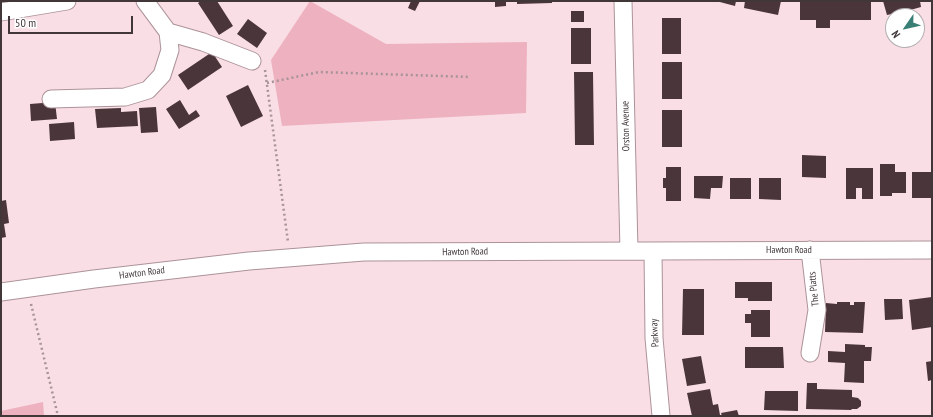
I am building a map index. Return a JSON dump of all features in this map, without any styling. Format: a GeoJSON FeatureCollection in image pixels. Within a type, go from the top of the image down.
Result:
{"type":"FeatureCollection","features":[{"type":"Feature","properties":{"kind":"street"},"geometry":{"type":"LineString","coordinates":[[1,12],[67,1]]}},
{"type":"Feature","properties":{"kind":"street"},"geometry":{"type":"LineString","coordinates":[[51,99],[125,97],[148,90],[162,75],[170,50],[168,32],[145,1]]}},
{"type":"Feature","properties":{"kind":"street","name":"Orston Avenue"},"geometry":{"type":"LineString","coordinates":[[623,1],[629,250]]}},
{"type":"Feature","properties":{"kind":"street"},"geometry":{"type":"LineString","coordinates":[[168,32],[203,42],[252,61]]}},
{"type":"Feature","properties":{"kind":"street","name":"The Platts"},"geometry":{"type":"LineString","coordinates":[[810,250],[816,310],[810,353]]}},
{"type":"Feature","properties":{"kind":"street","name":"Hawton Road"},"geometry":{"type":"LineString","coordinates":[[1,292],[241,262],[364,252],[932,250]]}},
{"type":"Feature","properties":{"kind":"street","name":"Parkway"},"geometry":{"type":"LineString","coordinates":[[652,251],[654,338],[662,416]]}},
{"type":"Feature","properties":{"kind":"path"},"geometry":{"type":"LineString","coordinates":[[252,61],[265,70],[291,258]]}},
{"type":"Feature","properties":{"kind":"path"},"geometry":{"type":"LineString","coordinates":[[267,83],[319,72],[470,77]]}},
{"type":"Feature","properties":{"kind":"path"},"geometry":{"type":"LineString","coordinates":[[27,288],[58,416]]}},
{"type":"Feature","properties":{"kind":"shaded area"},"geometry":{"type":"Polygon","coordinates":[[[310,1],[386,44],[527,42],[526,113],[282,126],[271,60],[310,1]]]}},
{"type":"Feature","properties":{"kind":"shaded area"},"geometry":{"type":"Polygon","coordinates":[[[43,402],[44,416],[1,416],[1,411],[43,402]]]}},
{"type":"Feature","properties":{"kind":"building"},"geometry":{"type":"Polygon","coordinates":[[[201,1],[217,1],[233,26],[219,35],[198,3],[201,1]]]}},
{"type":"Feature","properties":{"kind":"building"},"geometry":{"type":"Polygon","coordinates":[[[411,1],[420,1],[415,11],[408,8],[411,1]]]}},
{"type":"Feature","properties":{"kind":"building"},"geometry":{"type":"Polygon","coordinates":[[[495,1],[506,1],[506,6],[495,7],[495,1]]]}},
{"type":"Feature","properties":{"kind":"building"},"geometry":{"type":"Polygon","coordinates":[[[517,1],[552,1],[552,3],[517,4],[517,1]]]}},
{"type":"Feature","properties":{"kind":"building"},"geometry":{"type":"Polygon","coordinates":[[[716,1],[736,1],[735,6],[716,1]]]}},
{"type":"Feature","properties":{"kind":"building"},"geometry":{"type":"Polygon","coordinates":[[[745,1],[781,1],[778,15],[744,8],[745,1]]]}},
{"type":"Feature","properties":{"kind":"building"},"geometry":{"type":"Polygon","coordinates":[[[800,1],[871,1],[871,20],[830,20],[830,28],[816,28],[816,20],[800,20],[800,1]]]}},
{"type":"Feature","properties":{"kind":"building"},"geometry":{"type":"Polygon","coordinates":[[[883,1],[920,1],[921,7],[917,8],[885,8],[883,1]]]}},
{"type":"Feature","properties":{"kind":"building"},"geometry":{"type":"Polygon","coordinates":[[[571,11],[584,11],[584,22],[571,22],[571,11]]]}},
{"type":"Feature","properties":{"kind":"building"},"geometry":{"type":"Polygon","coordinates":[[[662,18],[681,18],[681,54],[662,54],[662,18]]]}},
{"type":"Feature","properties":{"kind":"building"},"geometry":{"type":"Polygon","coordinates":[[[248,19],[267,33],[257,48],[237,34],[248,19]]]}},
{"type":"Feature","properties":{"kind":"building"},"geometry":{"type":"Polygon","coordinates":[[[571,28],[591,28],[591,64],[571,64],[571,28]]]}},
{"type":"Feature","properties":{"kind":"building"},"geometry":{"type":"Polygon","coordinates":[[[212,52],[222,67],[188,90],[178,75],[212,52]]]}},
{"type":"Feature","properties":{"kind":"building"},"geometry":{"type":"Polygon","coordinates":[[[662,62],[682,62],[682,99],[662,99],[662,62]]]}},
{"type":"Feature","properties":{"kind":"building"},"geometry":{"type":"Polygon","coordinates":[[[574,72],[593,72],[594,145],[575,145],[574,72]]]}},
{"type":"Feature","properties":{"kind":"building"},"geometry":{"type":"Polygon","coordinates":[[[248,85],[263,116],[241,127],[226,96],[248,85]]]}},
{"type":"Feature","properties":{"kind":"building"},"geometry":{"type":"Polygon","coordinates":[[[180,100],[189,115],[196,110],[200,116],[179,129],[166,109],[180,100]]]}},
{"type":"Feature","properties":{"kind":"building"},"geometry":{"type":"Polygon","coordinates":[[[55,102],[57,119],[31,121],[30,104],[55,102]]]}},
{"type":"Feature","properties":{"kind":"building"},"geometry":{"type":"Polygon","coordinates":[[[156,107],[158,132],[141,133],[139,108],[156,107]]]}},
{"type":"Feature","properties":{"kind":"building"},"geometry":{"type":"Polygon","coordinates":[[[121,108],[121,112],[137,111],[138,126],[97,128],[95,109],[121,108]]]}},
{"type":"Feature","properties":{"kind":"building"},"geometry":{"type":"Polygon","coordinates":[[[662,110],[682,110],[682,147],[662,147],[662,110]]]}},
{"type":"Feature","properties":{"kind":"building"},"geometry":{"type":"Polygon","coordinates":[[[74,122],[75,139],[50,141],[49,124],[74,122]]]}},
{"type":"Feature","properties":{"kind":"building"},"geometry":{"type":"Polygon","coordinates":[[[802,155],[826,156],[826,178],[802,177],[802,155]]]}},
{"type":"Feature","properties":{"kind":"building"},"geometry":{"type":"Polygon","coordinates":[[[880,164],[895,164],[895,172],[906,172],[906,193],[892,193],[892,196],[880,196],[880,164]]]}},
{"type":"Feature","properties":{"kind":"building"},"geometry":{"type":"Polygon","coordinates":[[[666,167],[681,167],[681,201],[666,201],[666,188],[663,188],[663,178],[666,178],[666,167]]]}},
{"type":"Feature","properties":{"kind":"building"},"geometry":{"type":"Polygon","coordinates":[[[846,168],[873,168],[873,199],[862,199],[862,188],[856,188],[856,199],[846,199],[846,168]]]}},
{"type":"Feature","properties":{"kind":"building"},"geometry":{"type":"Polygon","coordinates":[[[912,172],[932,172],[932,198],[912,198],[912,172]]]}},
{"type":"Feature","properties":{"kind":"building"},"geometry":{"type":"Polygon","coordinates":[[[694,176],[723,176],[722,188],[711,188],[710,199],[694,198],[694,176]]]}},
{"type":"Feature","properties":{"kind":"building"},"geometry":{"type":"Polygon","coordinates":[[[730,178],[751,178],[751,199],[730,199],[730,178]]]}},
{"type":"Feature","properties":{"kind":"building"},"geometry":{"type":"Polygon","coordinates":[[[759,178],[781,178],[781,200],[759,199],[759,178]]]}},
{"type":"Feature","properties":{"kind":"building"},"geometry":{"type":"Polygon","coordinates":[[[6,200],[9,223],[4,224],[6,237],[1,238],[1,201],[6,200]]]}},
{"type":"Feature","properties":{"kind":"building"},"geometry":{"type":"Polygon","coordinates":[[[735,282],[772,282],[772,301],[748,301],[748,298],[735,298],[735,282]]]}},
{"type":"Feature","properties":{"kind":"building"},"geometry":{"type":"Polygon","coordinates":[[[683,289],[704,289],[704,335],[682,335],[683,289]]]}},
{"type":"Feature","properties":{"kind":"building"},"geometry":{"type":"Polygon","coordinates":[[[932,297],[932,327],[912,330],[909,300],[932,297]]]}},
{"type":"Feature","properties":{"kind":"building"},"geometry":{"type":"Polygon","coordinates":[[[884,299],[902,299],[903,319],[885,320],[884,299]]]}},
{"type":"Feature","properties":{"kind":"building"},"geometry":{"type":"Polygon","coordinates":[[[837,302],[850,302],[850,305],[854,305],[854,302],[865,302],[863,333],[825,332],[826,303],[837,304],[837,302]]]}},
{"type":"Feature","properties":{"kind":"building"},"geometry":{"type":"Polygon","coordinates":[[[751,310],[770,310],[770,337],[751,337],[751,323],[745,323],[745,314],[751,314],[751,310]]]}},
{"type":"Feature","properties":{"kind":"building"},"geometry":{"type":"Polygon","coordinates":[[[845,344],[865,345],[865,347],[872,347],[871,361],[864,361],[864,383],[844,382],[845,363],[828,362],[828,351],[845,352],[845,344]]]}},
{"type":"Feature","properties":{"kind":"building"},"geometry":{"type":"Polygon","coordinates":[[[745,347],[783,347],[784,368],[745,368],[745,347]]]}},
{"type":"Feature","properties":{"kind":"building"},"geometry":{"type":"Polygon","coordinates":[[[701,356],[706,383],[687,386],[682,359],[701,356]]]}},
{"type":"Feature","properties":{"kind":"building"},"geometry":{"type":"Polygon","coordinates":[[[932,361],[932,380],[928,381],[926,362],[932,361]]]}},
{"type":"Feature","properties":{"kind":"building"},"geometry":{"type":"Polygon","coordinates":[[[807,383],[817,383],[817,389],[852,390],[852,397],[858,398],[861,401],[861,406],[857,409],[851,409],[852,410],[806,409],[807,383]]]}},
{"type":"Feature","properties":{"kind":"building"},"geometry":{"type":"Polygon","coordinates":[[[710,389],[713,405],[718,404],[720,415],[692,416],[687,393],[710,389]]]}},
{"type":"Feature","properties":{"kind":"building"},"geometry":{"type":"Polygon","coordinates":[[[765,391],[798,391],[798,411],[764,410],[765,391]]]}},
{"type":"Feature","properties":{"kind":"building"},"geometry":{"type":"Polygon","coordinates":[[[737,410],[739,416],[722,416],[721,413],[737,410]]]}}]}
